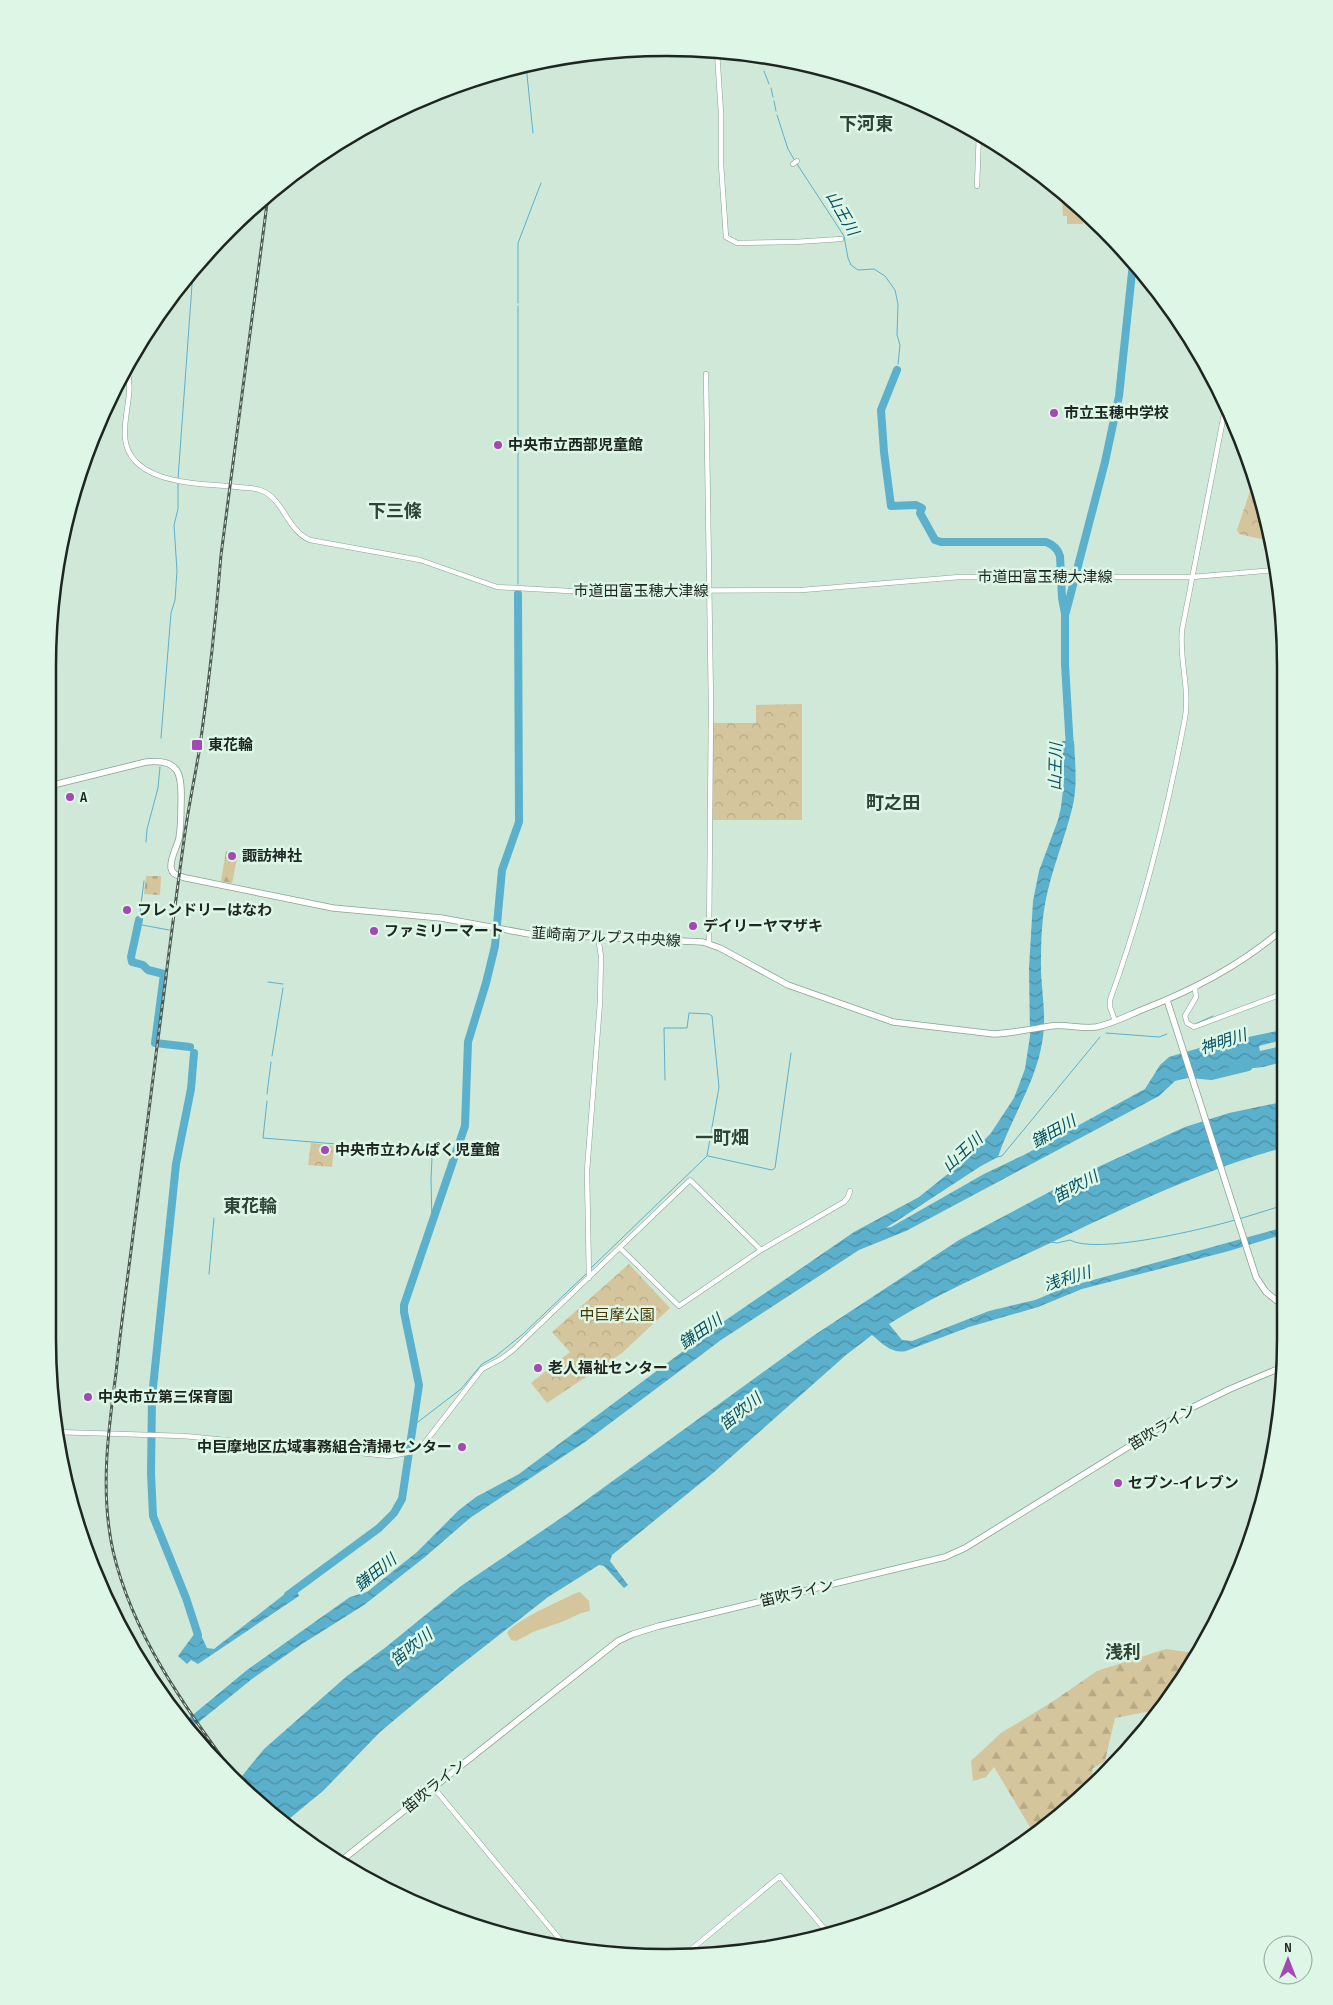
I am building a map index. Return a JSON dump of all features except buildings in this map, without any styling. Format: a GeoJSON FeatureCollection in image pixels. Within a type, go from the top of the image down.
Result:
{"type":"FeatureCollection","features":[{"type":"Feature","properties":{"kind":"main road","name":"韮崎南アルプス中央線"},"geometry":{"type":"LineString","coordinates":[[56,784],[146,762],[165,761],[173,765],[178,771],[182,786],[179,838],[171,861],[171,868],[176,875],[333,908],[441,918],[543,936],[694,941],[709,944],[788,985],[894,1022],[994,1034],[1053,1026],[1094,1027],[1115,1021],[1195,988],[1241,961],[1277,933]]}},
{"type":"Feature","properties":{"kind":"main road"},"geometry":{"type":"LineString","coordinates":[[1167,1000],[1247,1251],[1259,1283],[1277,1301]]}},
{"type":"Feature","properties":{"kind":"main road","name":"笛吹ライン"},"geometry":{"type":"LineString","coordinates":[[345,1857],[618,1641],[659,1626],[945,1557],[965,1548],[1191,1408],[1275,1370]]}},
{"type":"Feature","properties":{"kind":"street"},"geometry":{"type":"LineString","coordinates":[[718,59],[721,105],[721,164],[726,237],[737,243],[841,239]]}},
{"type":"Feature","properties":{"kind":"street"},"geometry":{"type":"LineString","coordinates":[[977,186],[979,142]]}},
{"type":"Feature","properties":{"kind":"street"},"geometry":{"type":"LineString","coordinates":[[706,374],[710,591],[709,944]]}},
{"type":"Feature","properties":{"kind":"street","name":"市道田富玉穂大津線"},"geometry":{"type":"LineString","coordinates":[[129,378],[125,438],[132,456],[150,472],[165,479],[260,490],[277,503],[295,530],[310,540],[420,560],[497,587],[569,591],[802,590],[960,578],[1192,577],[1269,570]]}},
{"type":"Feature","properties":{"kind":"street"},"geometry":{"type":"LineString","coordinates":[[1115,1021],[1110,1007],[1110,1000],[1139,909],[1185,718],[1187,702],[1181,637],[1223,418]]}},
{"type":"Feature","properties":{"kind":"street"},"geometry":{"type":"LineString","coordinates":[[589,1278],[587,1171],[600,995],[601,956],[598,937]]}},
{"type":"Feature","properties":{"kind":"street"},"geometry":{"type":"LineString","coordinates":[[1195,988],[1196,997],[1185,1016],[1187,1023],[1194,1026],[1277,996]]}},
{"type":"Feature","properties":{"kind":"street"},"geometry":{"type":"LineString","coordinates":[[63,1432],[151,1434],[390,1456],[414,1451],[429,1438],[482,1369],[513,1350],[690,1180],[761,1250]]}},
{"type":"Feature","properties":{"kind":"street"},"geometry":{"type":"LineString","coordinates":[[620,1248],[679,1306],[761,1250],[844,1202],[848,1198],[850,1191]]}},
{"type":"Feature","properties":{"kind":"street"},"geometry":{"type":"LineString","coordinates":[[434,1788],[560,1939]]}},
{"type":"Feature","properties":{"kind":"street"},"geometry":{"type":"LineString","coordinates":[[693,1948],[780,1876],[824,1928]]}},
{"type":"Feature","properties":{"kind":"green space"},"geometry":{"type":"Polygon","coordinates":[[[1062,202],[1083,221],[1083,224],[1067,224],[1067,216],[1063,216],[1062,202]]]}},
{"type":"Feature","properties":{"kind":"green space"},"geometry":{"type":"Polygon","coordinates":[[[1250,490],[1263,539],[1239,534],[1237,530],[1250,490]]]}},
{"type":"Feature","properties":{"kind":"green space"},"geometry":{"type":"Polygon","coordinates":[[[802,704],[802,820],[709,820],[711,723],[756,723],[756,705],[802,704]]]}},
{"type":"Feature","properties":{"kind":"green space"},"geometry":{"type":"Polygon","coordinates":[[[226,851],[238,854],[232,883],[221,881],[226,851]]]}},
{"type":"Feature","properties":{"kind":"green space"},"geometry":{"type":"Polygon","coordinates":[[[146,876],[161,876],[160,895],[144,894],[146,876]]]}},
{"type":"Feature","properties":{"kind":"green space"},"geometry":{"type":"Polygon","coordinates":[[[311,1143],[334,1146],[332,1167],[308,1165],[311,1143]]]}},
{"type":"Feature","properties":{"kind":"green space","name":"中巨摩公園"},"geometry":{"type":"Polygon","coordinates":[[[629,1264],[670,1308],[622,1353],[547,1403],[531,1383],[570,1352],[552,1332],[629,1264]]]}},
{"type":"Feature","properties":{"kind":"green space"},"geometry":{"type":"Polygon","coordinates":[[[580,1592],[589,1601],[590,1611],[533,1632],[516,1641],[511,1640],[507,1633],[519,1622],[580,1592]]]}},
{"type":"Feature","properties":{"kind":"green space"},"geometry":{"type":"Polygon","coordinates":[[[1166,1649],[1190,1652],[1150,1711],[1115,1718],[1105,1761],[1092,1769],[1093,1775],[1038,1823],[1030,1827],[994,1767],[986,1777],[973,1781],[971,1761],[1001,1733],[1052,1702],[1097,1671],[1166,1649]]]}},
{"type":"Feature","properties":{"kind":"water"},"geometry":{"type":"Polygon","coordinates":[[[1062,741],[1074,741],[1076,775],[1074,801],[1051,880],[1044,912],[1041,972],[1044,1029],[1040,1053],[1030,1084],[998,1157],[981,1166],[886,1228],[1145,1089],[1160,1065],[1169,1057],[1206,1046],[1277,1031],[1277,1041],[1259,1046],[1260,1051],[1277,1047],[1277,1063],[1263,1067],[1208,1073],[1175,1081],[1159,1096],[906,1231],[859,1250],[721,1340],[585,1442],[470,1518],[425,1557],[364,1605],[302,1644],[252,1679],[195,1725],[189,1718],[247,1670],[350,1597],[367,1592],[417,1552],[459,1510],[476,1497],[519,1474],[710,1331],[854,1232],[919,1197],[964,1161],[991,1133],[1014,1098],[1025,1069],[1030,1036],[1029,968],[1033,901],[1039,871],[1058,820],[1064,782],[1062,741]]]}},
{"type":"Feature","properties":{"kind":"water","name":"笛吹川"},"geometry":{"type":"Polygon","coordinates":[[[1277,1103],[1277,1149],[1191,1179],[1133,1205],[966,1282],[889,1324],[902,1340],[912,1341],[989,1311],[1035,1300],[1064,1288],[1277,1229],[1277,1236],[1229,1251],[1082,1289],[1038,1307],[969,1327],[906,1351],[892,1350],[872,1335],[846,1355],[713,1473],[612,1555],[610,1561],[628,1585],[624,1588],[604,1566],[599,1565],[548,1597],[453,1671],[380,1732],[324,1790],[290,1818],[242,1776],[264,1749],[347,1676],[461,1586],[567,1514],[813,1336],[959,1240],[1085,1173],[1185,1127],[1229,1113],[1277,1103]]]}},
{"type":"Feature","properties":{"kind":"water"},"geometry":{"type":"Polygon","coordinates":[[[295,1586],[299,1596],[198,1664],[191,1660],[187,1664],[178,1656],[195,1633],[199,1631],[207,1648],[214,1649],[295,1586]]]}},
{"type":"Feature","properties":{"kind":"waterway","name":"山王川"},"geometry":{"type":"LineString","coordinates":[[764,71],[769,84]]}},
{"type":"Feature","properties":{"kind":"waterway"},"geometry":{"type":"LineString","coordinates":[[527,73],[533,133]]}},
{"type":"Feature","properties":{"kind":"waterway","name":"山王川"},"geometry":{"type":"LineString","coordinates":[[771,88],[773,97]]}},
{"type":"Feature","properties":{"kind":"waterway","name":"山王川"},"geometry":{"type":"LineString","coordinates":[[774,101],[776,111]]}},
{"type":"Feature","properties":{"kind":"waterway","name":"山王川"},"geometry":{"type":"LineString","coordinates":[[777,115],[788,149],[795,161]]}},
{"type":"Feature","properties":{"kind":"waterway","name":"山王川"},"geometry":{"type":"LineString","coordinates":[[797,164],[844,236],[851,265],[858,270],[874,269],[885,276],[895,290],[898,304],[897,335],[900,345],[898,364]]}},
{"type":"Feature","properties":{"kind":"waterway"},"geometry":{"type":"LineString","coordinates":[[518,303],[518,243],[541,183]]}},
{"type":"Feature","properties":{"kind":"waterway"},"geometry":{"type":"LineString","coordinates":[[1066,612],[1105,462],[1119,396],[1132,272]]}},
{"type":"Feature","properties":{"kind":"waterway"},"geometry":{"type":"LineString","coordinates":[[178,479],[192,283]]}},
{"type":"Feature","properties":{"kind":"waterway"},"geometry":{"type":"LineString","coordinates":[[518,306],[518,584]]}},
{"type":"Feature","properties":{"kind":"waterway","name":"山王川"},"geometry":{"type":"LineString","coordinates":[[897,370],[881,410],[891,506],[916,505],[922,508],[920,513],[935,540],[941,542],[1046,542],[1051,544],[1060,556],[1062,598],[1065,614],[1065,664],[1070,749]]}},
{"type":"Feature","properties":{"kind":"waterway"},"geometry":{"type":"LineString","coordinates":[[161,738],[171,613],[175,600],[177,571],[174,525],[178,509],[178,483]]}},
{"type":"Feature","properties":{"kind":"waterway"},"geometry":{"type":"LineString","coordinates":[[288,1595],[379,1528],[394,1513],[402,1499],[419,1385],[404,1305],[465,1126],[468,1042],[495,946],[502,870],[519,822],[518,594]]}},
{"type":"Feature","properties":{"kind":"waterway"},"geometry":{"type":"LineString","coordinates":[[146,842],[147,829],[158,788],[160,767]]}},
{"type":"Feature","properties":{"kind":"waterway"},"geometry":{"type":"LineString","coordinates":[[144,881],[139,920],[142,925],[169,930]]}},
{"type":"Feature","properties":{"kind":"waterway"},"geometry":{"type":"LineString","coordinates":[[139,920],[131,957],[132,962],[143,965],[148,970],[164,974],[155,1043],[190,1047]]}},
{"type":"Feature","properties":{"kind":"waterway"},"geometry":{"type":"LineString","coordinates":[[268,982],[283,984]]}},
{"type":"Feature","properties":{"kind":"waterway"},"geometry":{"type":"LineString","coordinates":[[272,1056],[283,988]]}},
{"type":"Feature","properties":{"kind":"waterway"},"geometry":{"type":"LineString","coordinates":[[591,1268],[707,1156],[719,1087],[712,1016],[709,1014],[689,1013],[687,1028],[664,1028],[665,1080]]}},
{"type":"Feature","properties":{"kind":"waterway"},"geometry":{"type":"LineString","coordinates":[[1195,1024],[1213,1016]]}},
{"type":"Feature","properties":{"kind":"waterway"},"geometry":{"type":"LineString","coordinates":[[1106,1033],[1159,1037],[1167,1034]]}},
{"type":"Feature","properties":{"kind":"waterway"},"geometry":{"type":"LineString","coordinates":[[997,1157],[1002,1156],[1100,1037]]}},
{"type":"Feature","properties":{"kind":"waterway"},"geometry":{"type":"LineString","coordinates":[[194,1053],[191,1089],[176,1164],[152,1397],[151,1473],[153,1516],[186,1598],[198,1635],[196,1642]]}},
{"type":"Feature","properties":{"kind":"waterway"},"geometry":{"type":"LineString","coordinates":[[708,1156],[772,1170],[775,1168],[791,1053]]}},
{"type":"Feature","properties":{"kind":"waterway"},"geometry":{"type":"LineString","coordinates":[[267,1094],[271,1062]]}},
{"type":"Feature","properties":{"kind":"waterway","name":"鎌田川"},"geometry":{"type":"LineString","coordinates":[[1191,1074],[1211,1076],[1248,1067]]}},
{"type":"Feature","properties":{"kind":"waterway"},"geometry":{"type":"LineString","coordinates":[[267,1101],[263,1138],[410,1150],[432,1157],[432,1221]]}},
{"type":"Feature","properties":{"kind":"waterway"},"geometry":{"type":"LineString","coordinates":[[1239,1219],[1277,1207]]}},
{"type":"Feature","properties":{"kind":"waterway"},"geometry":{"type":"LineString","coordinates":[[209,1274],[214,1218]]}},
{"type":"Feature","properties":{"kind":"waterway"},"geometry":{"type":"LineString","coordinates":[[1050,1242],[1057,1243],[1070,1240],[1083,1244],[1125,1243],[1200,1229],[1235,1220]]}},
{"type":"Feature","properties":{"kind":"waterway"},"geometry":{"type":"LineString","coordinates":[[414,1425],[461,1389],[482,1364],[496,1356],[523,1334],[587,1273]]}},
{"type":"Feature","properties":{"kind":"railway"},"geometry":{"type":"LineString","coordinates":[[217,1751],[183,1702],[149,1645],[122,1584],[109,1529],[106,1484],[110,1417],[122,1318],[177,888],[200,746],[215,627],[221,555],[267,206]]}},
{"type":"Feature","properties":{"kind":"place","name":"市立玉穂中学校"},"geometry":{"type":"Point","coordinates":[1054,413]}},
{"type":"Feature","properties":{"kind":"place","name":"中央市立西部児童館"},"geometry":{"type":"Point","coordinates":[498,445]}},
{"type":"Feature","properties":{"kind":"place","name":"東花輪"},"geometry":{"type":"Point","coordinates":[197,745]}},
{"type":"Feature","properties":{"kind":"place","name":"A"},"geometry":{"type":"Point","coordinates":[70,797]}},
{"type":"Feature","properties":{"kind":"place","name":"諏訪神社"},"geometry":{"type":"Point","coordinates":[232,856]}},
{"type":"Feature","properties":{"kind":"place","name":"フレンドリーはなわ"},"geometry":{"type":"Point","coordinates":[127,910]}},
{"type":"Feature","properties":{"kind":"place","name":"デイリーヤマザキ"},"geometry":{"type":"Point","coordinates":[693,926]}},
{"type":"Feature","properties":{"kind":"place","name":"ファミリーマート"},"geometry":{"type":"Point","coordinates":[374,931]}},
{"type":"Feature","properties":{"kind":"place","name":"中央市立わんぱく児童館"},"geometry":{"type":"Point","coordinates":[325,1150]}},
{"type":"Feature","properties":{"kind":"place","name":"老人福祉センター"},"geometry":{"type":"Point","coordinates":[538,1368]}},
{"type":"Feature","properties":{"kind":"place","name":"中央市立第三保育園"},"geometry":{"type":"Point","coordinates":[88,1397]}},
{"type":"Feature","properties":{"kind":"place","name":"中巨摩地区広域事務組合清掃センター"},"geometry":{"type":"Point","coordinates":[462,1447]}},
{"type":"Feature","properties":{"kind":"place","name":"セブン-イレブン"},"geometry":{"type":"Point","coordinates":[1118,1483]}},
{"type":"Feature","properties":{"kind":"district","name":"下河東"},"geometry":{"type":"Point","coordinates":[866,124]}},
{"type":"Feature","properties":{"kind":"district","name":"下三條"},"geometry":{"type":"Point","coordinates":[395,511]}},
{"type":"Feature","properties":{"kind":"district","name":"町之田"},"geometry":{"type":"Point","coordinates":[893,803]}},
{"type":"Feature","properties":{"kind":"district","name":"一町畑"},"geometry":{"type":"Point","coordinates":[722,1138]}},
{"type":"Feature","properties":{"kind":"district","name":"東花輪"},"geometry":{"type":"Point","coordinates":[250,1206]}},
{"type":"Feature","properties":{"kind":"district","name":"浅利"},"geometry":{"type":"Point","coordinates":[1123,1652]}},
{"type":"Feature","properties":{"kind":"water label","name":"神明川"},"geometry":{"type":"Point","coordinates":[1223,1041]}},
{"type":"Feature","properties":{"kind":"water label","name":"浅利川"},"geometry":{"type":"Point","coordinates":[1067,1278]}}]}
